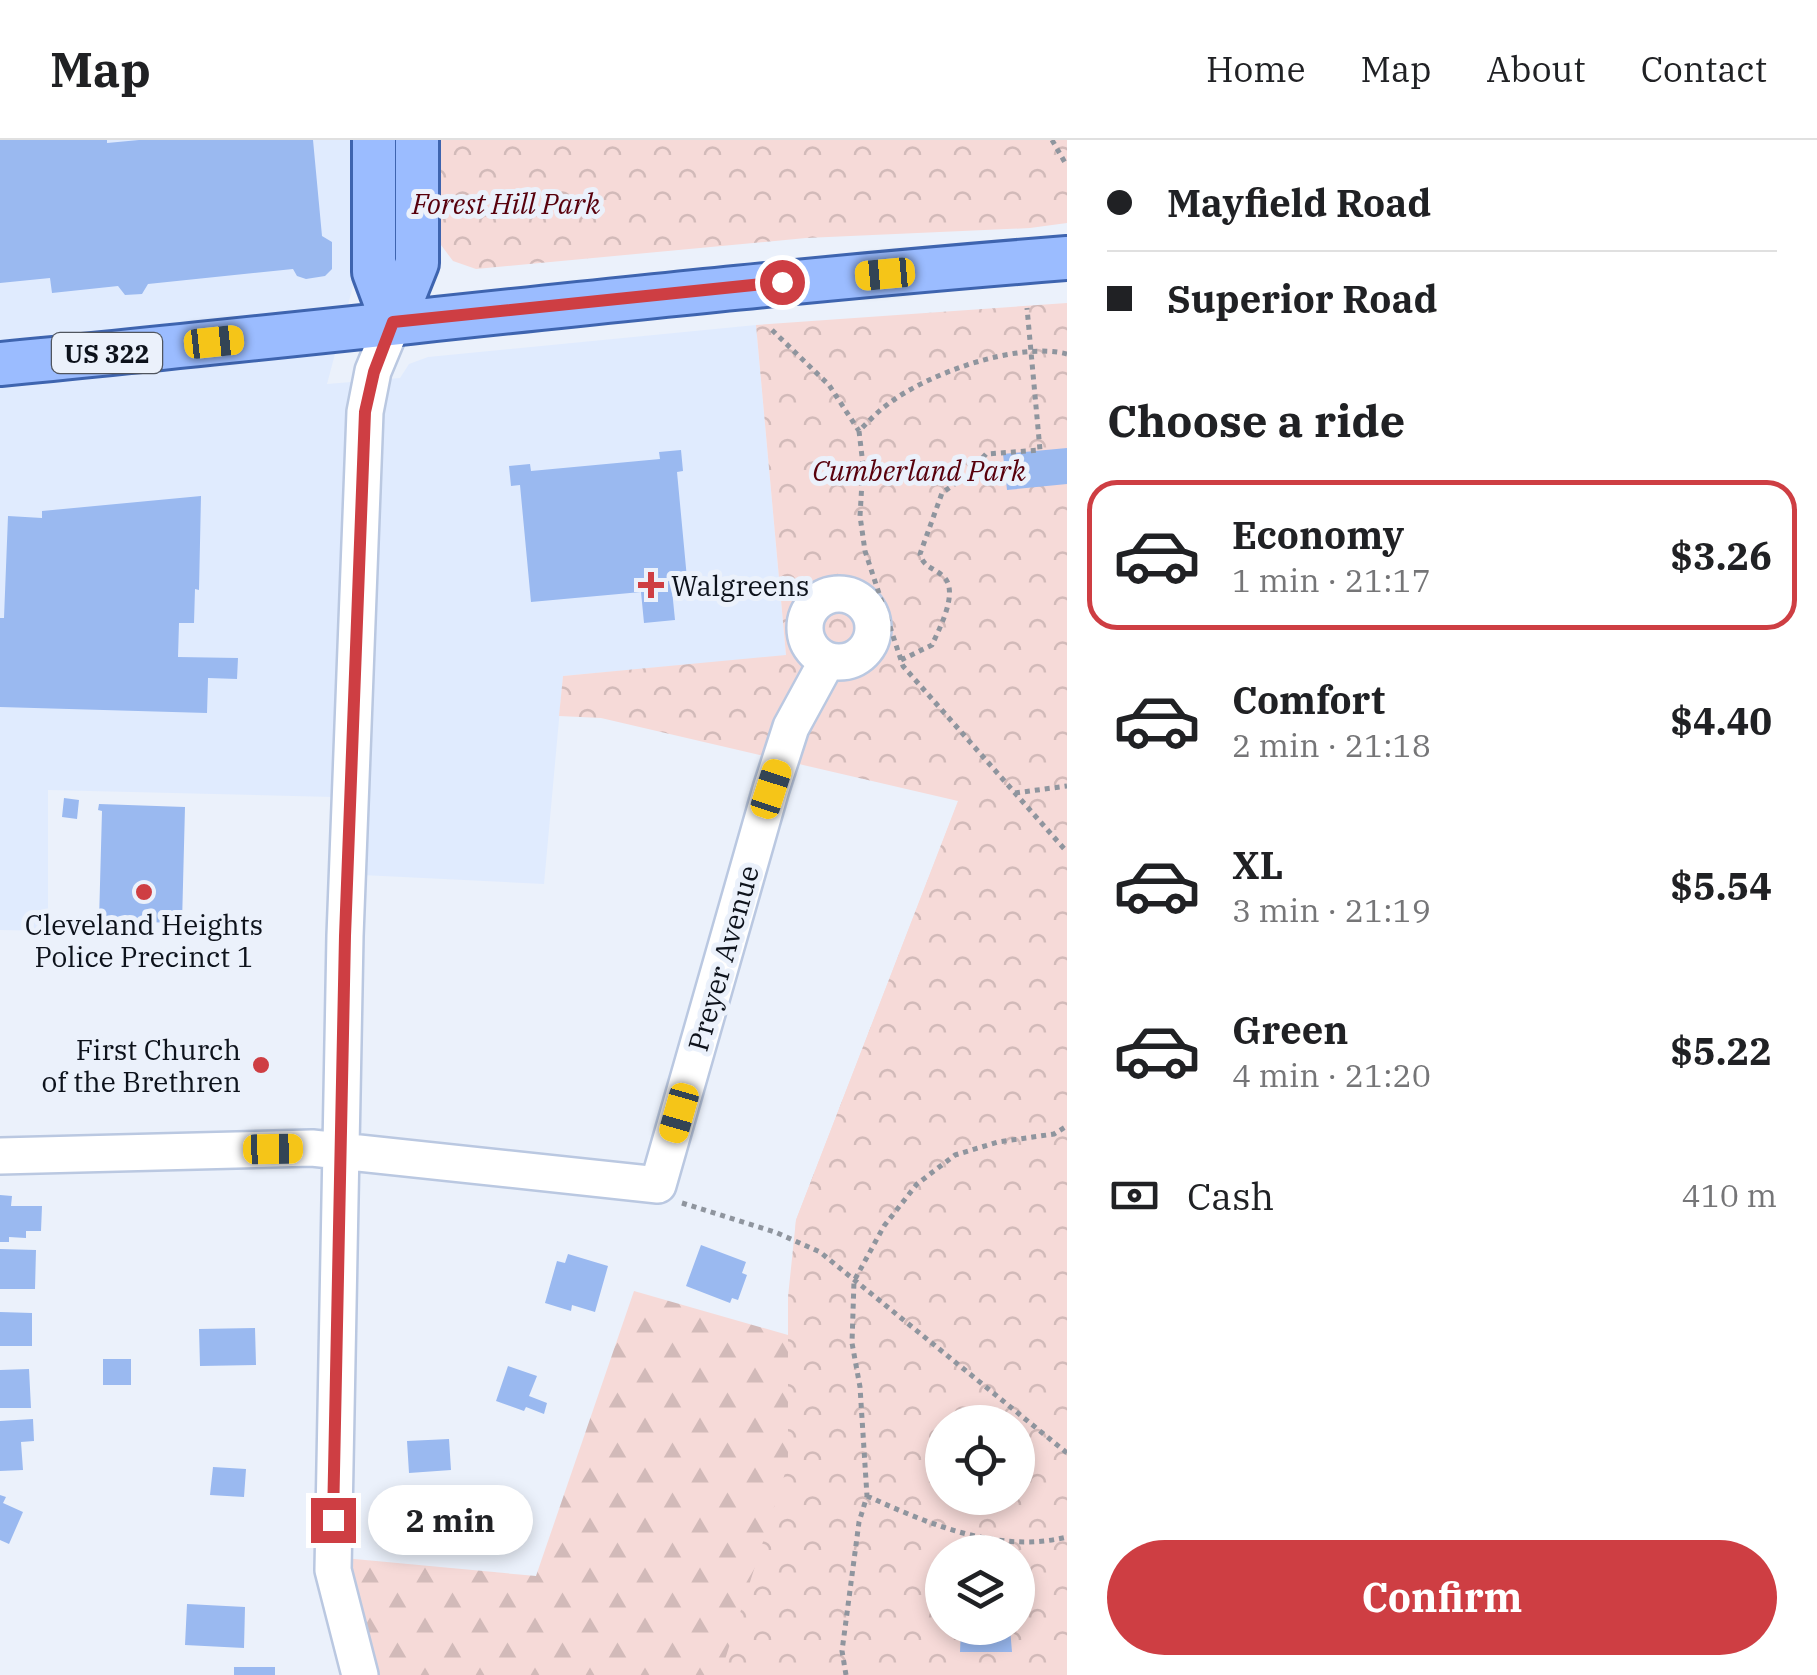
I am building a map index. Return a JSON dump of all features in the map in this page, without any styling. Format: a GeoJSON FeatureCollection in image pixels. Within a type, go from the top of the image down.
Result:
{"type":"FeatureCollection","features":[{"type":"Feature","properties":{"kind":"main road"},"geometry":{"type":"LineString","coordinates":[[374,140],[374,272],[393,322]]}},
{"type":"Feature","properties":{"kind":"main road"},"geometry":{"type":"LineString","coordinates":[[393,322],[416,263],[417,140]]}},
{"type":"Feature","properties":{"kind":"main road","name":"US 322"},"geometry":{"type":"LineString","coordinates":[[0,364],[724,288],[1067,258]]}},
{"type":"Feature","properties":{"kind":"street"},"geometry":{"type":"LineString","coordinates":[[360,1675],[332,1570],[339,1150],[365,412],[374,372],[393,322]]}},
{"type":"Feature","properties":{"kind":"street","name":"Preyer Avenue"},"geometry":{"type":"LineString","coordinates":[[339,1150],[658,1185],[771,789],[792,727],[827,661]]}},
{"type":"Feature","properties":{"kind":"street"},"geometry":{"type":"LineString","coordinates":[[0,1156],[339,1150]]}},
{"type":"Feature","properties":{"kind":"path"},"geometry":{"type":"LineString","coordinates":[[1052,140],[1067,166]]}},
{"type":"Feature","properties":{"kind":"path"},"geometry":{"type":"LineString","coordinates":[[902,660],[932,646],[950,592],[946,580],[925,565],[920,554],[942,493],[967,476],[986,454],[1040,450],[1027,308]]}},
{"type":"Feature","properties":{"kind":"path"},"geometry":{"type":"LineString","coordinates":[[772,330],[829,385],[859,431],[863,465],[860,516],[865,551],[903,666],[1067,852]]}},
{"type":"Feature","properties":{"kind":"path"},"geometry":{"type":"LineString","coordinates":[[859,431],[889,403],[960,366],[1031,352],[1067,354]]}},
{"type":"Feature","properties":{"kind":"path"},"geometry":{"type":"LineString","coordinates":[[1015,793],[1067,786]]}},
{"type":"Feature","properties":{"kind":"path"},"geometry":{"type":"LineString","coordinates":[[846,1675],[842,1650],[859,1522],[867,1496],[860,1387],[852,1343],[854,1282],[884,1226],[917,1184],[955,1155],[998,1142],[1054,1134],[1067,1126]]}},
{"type":"Feature","properties":{"kind":"path"},"geometry":{"type":"LineString","coordinates":[[674,1200],[776,1232],[820,1252],[1067,1453]]}},
{"type":"Feature","properties":{"kind":"path"},"geometry":{"type":"LineString","coordinates":[[867,1496],[934,1526],[996,1540],[1067,1537]]}},
{"type":"Feature","properties":{"kind":"shaded area"},"geometry":{"type":"Polygon","coordinates":[[[0,140],[356,140],[357,271],[327,384],[400,378],[409,364],[428,357],[756,325],[786,656],[563,676],[544,884],[362,875],[333,797],[48,790],[48,931],[0,930],[0,140]]]}},
{"type":"Feature","properties":{"kind":"green space","name":"Forest Hill Park"},"geometry":{"type":"Polygon","coordinates":[[[441,140],[1067,140],[1067,223],[806,238],[476,269],[453,261],[441,245],[441,140]]]}},
{"type":"Feature","properties":{"kind":"green space","name":"Cumberland Park"},"geometry":{"type":"Polygon","coordinates":[[[1067,303],[1067,1675],[720,1675],[788,1464],[788,1297],[796,1220],[958,801],[601,718],[559,716],[563,676],[786,655],[756,325],[1067,303]]]}},
{"type":"Feature","properties":{"kind":"green space"},"geometry":{"type":"Polygon","coordinates":[[[969,693],[948,1128],[846,1675],[360,1675],[333,1557],[536,1576],[634,1291],[788,1335],[796,1220],[958,802],[969,693]]]}},
{"type":"Feature","properties":{"kind":"building"},"geometry":{"type":"Polygon","coordinates":[[[0,140],[313,140],[322,236],[332,242],[332,269],[325,276],[306,279],[297,276],[293,269],[148,284],[142,294],[125,295],[118,286],[52,293],[50,278],[0,283],[0,140]]]}},
{"type":"Feature","properties":{"kind":"building"},"geometry":{"type":"Polygon","coordinates":[[[1067,448],[1067,484],[1007,490],[1003,454],[1067,448]]]}},
{"type":"Feature","properties":{"kind":"building","name":"Walgreens"},"geometry":{"type":"Polygon","coordinates":[[[681,450],[683,471],[677,472],[688,589],[672,590],[675,620],[644,623],[641,592],[531,602],[520,485],[511,486],[509,466],[530,464],[531,471],[660,459],[659,452],[681,450]]]}},
{"type":"Feature","properties":{"kind":"building"},"geometry":{"type":"Polygon","coordinates":[[[201,496],[199,590],[195,589],[194,623],[179,623],[178,657],[238,658],[237,679],[208,678],[207,713],[0,707],[0,618],[4,618],[8,516],[42,518],[42,511],[201,496]]]}},
{"type":"Feature","properties":{"kind":"building"},"geometry":{"type":"Polygon","coordinates":[[[64,798],[79,800],[77,819],[62,817],[64,798]]]}},
{"type":"Feature","properties":{"kind":"building"},"geometry":{"type":"Polygon","coordinates":[[[99,804],[185,807],[182,923],[99,921],[99,804]]]}},
{"type":"Feature","properties":{"kind":"building"},"geometry":{"type":"Polygon","coordinates":[[[0,1195],[12,1196],[11,1206],[42,1206],[41,1231],[26,1231],[26,1238],[9,1237],[9,1242],[0,1242],[0,1195]]]}},
{"type":"Feature","properties":{"kind":"building"},"geometry":{"type":"Polygon","coordinates":[[[701,1245],[746,1262],[742,1273],[747,1275],[738,1300],[732,1298],[730,1303],[686,1286],[701,1245]]]}},
{"type":"Feature","properties":{"kind":"building"},"geometry":{"type":"Polygon","coordinates":[[[0,1249],[36,1250],[35,1289],[0,1289],[0,1249]]]}},
{"type":"Feature","properties":{"kind":"building"},"geometry":{"type":"Polygon","coordinates":[[[568,1254],[608,1266],[595,1312],[572,1305],[571,1311],[545,1303],[557,1261],[565,1263],[568,1254]]]}},
{"type":"Feature","properties":{"kind":"building"},"geometry":{"type":"Polygon","coordinates":[[[0,1312],[32,1313],[32,1346],[0,1346],[0,1312]]]}},
{"type":"Feature","properties":{"kind":"building"},"geometry":{"type":"Polygon","coordinates":[[[255,1328],[256,1365],[200,1366],[199,1329],[255,1328]]]}},
{"type":"Feature","properties":{"kind":"building"},"geometry":{"type":"Polygon","coordinates":[[[103,1359],[131,1359],[131,1385],[103,1385],[103,1359]]]}},
{"type":"Feature","properties":{"kind":"building"},"geometry":{"type":"Polygon","coordinates":[[[508,1366],[537,1376],[529,1396],[547,1403],[544,1414],[496,1401],[508,1366]]]}},
{"type":"Feature","properties":{"kind":"building"},"geometry":{"type":"Polygon","coordinates":[[[29,1369],[31,1408],[0,1408],[0,1370],[29,1369]]]}},
{"type":"Feature","properties":{"kind":"building"},"geometry":{"type":"Polygon","coordinates":[[[33,1419],[34,1441],[21,1442],[23,1470],[0,1471],[0,1421],[33,1419]]]}},
{"type":"Feature","properties":{"kind":"building"},"geometry":{"type":"Polygon","coordinates":[[[449,1439],[451,1470],[409,1473],[407,1441],[449,1439]]]}},
{"type":"Feature","properties":{"kind":"building"},"geometry":{"type":"Polygon","coordinates":[[[213,1467],[246,1469],[244,1497],[210,1495],[213,1467]]]}},
{"type":"Feature","properties":{"kind":"building"},"geometry":{"type":"Polygon","coordinates":[[[0,1495],[6,1497],[3,1503],[23,1512],[9,1544],[0,1540],[0,1495]]]}},
{"type":"Feature","properties":{"kind":"building"},"geometry":{"type":"Polygon","coordinates":[[[187,1604],[245,1607],[244,1648],[185,1645],[187,1604]]]}},
{"type":"Feature","properties":{"kind":"building"},"geometry":{"type":"Polygon","coordinates":[[[960,1645],[1011,1645],[1012,1652],[960,1652],[960,1645]]]}},
{"type":"Feature","properties":{"kind":"building"},"geometry":{"type":"Polygon","coordinates":[[[234,1667],[275,1667],[275,1675],[234,1675],[234,1667]]]}},
{"type":"Feature","properties":{"kind":"place","name":"Walgreens"},"geometry":{"type":"Point","coordinates":[651,585]}},
{"type":"Feature","properties":{"kind":"place","name":"Cleveland Heights Police Precinct 1"},"geometry":{"type":"Point","coordinates":[144,892]}},
{"type":"Feature","properties":{"kind":"place","name":"First Church of the Brethren"},"geometry":{"type":"Point","coordinates":[261,1065]}},
{"type":"Feature","properties":{"kind":"route"},"geometry":{"type":"LineString","coordinates":[[333,1520],[345,936],[365,412],[374,372],[393,322],[462,318],[782,282]]}}]}
